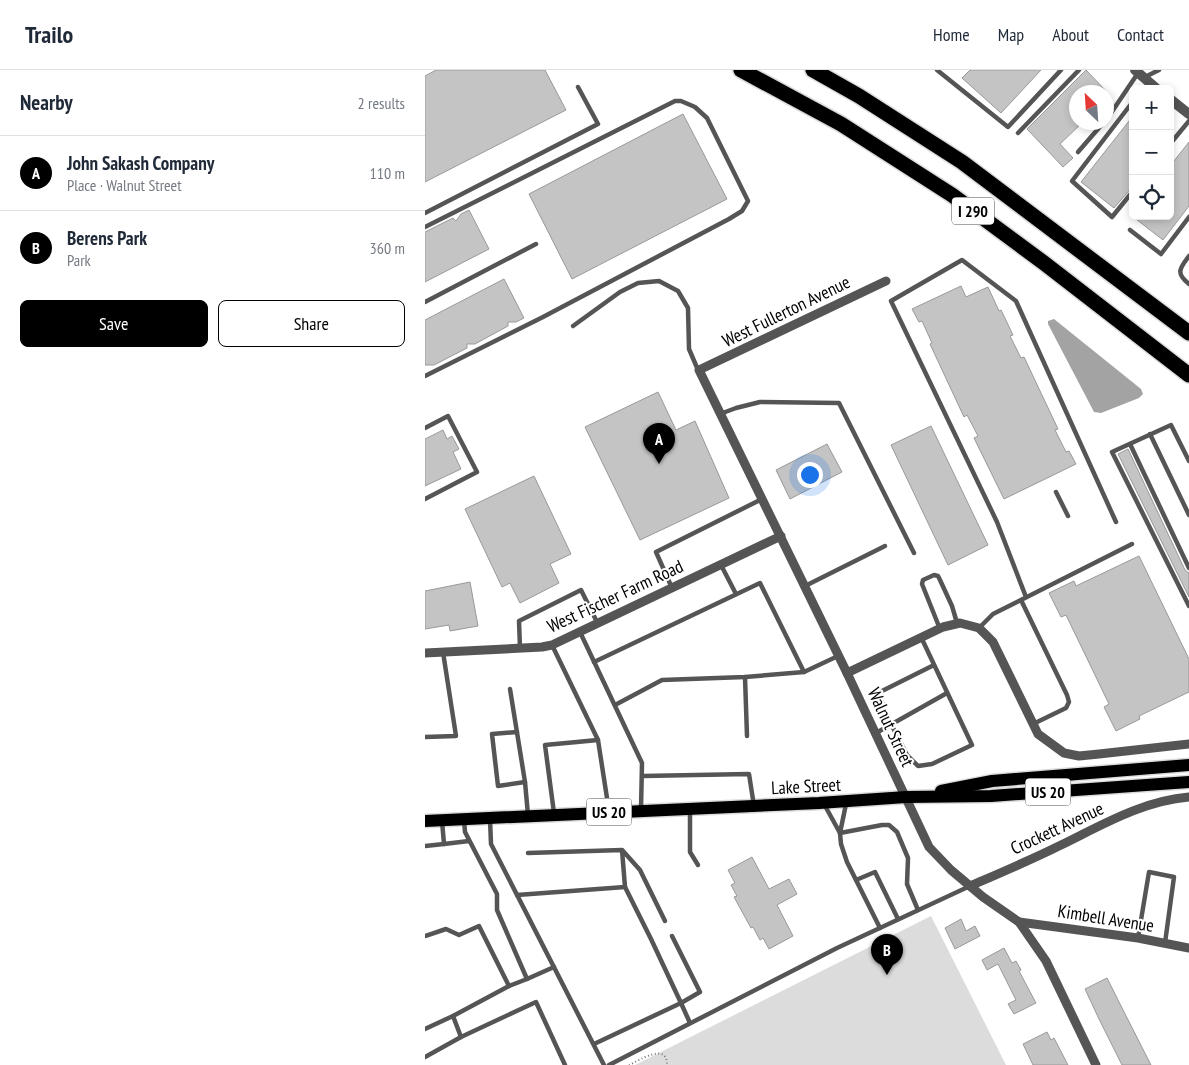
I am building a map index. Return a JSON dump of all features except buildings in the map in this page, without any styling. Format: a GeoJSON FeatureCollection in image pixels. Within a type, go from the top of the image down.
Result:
{"type":"FeatureCollection","features":[{"type":"Feature","properties":{"kind":"highway","name":"I 290"},"geometry":{"type":"LineString","coordinates":[[741,70],[841,124],[952,195],[1189,375]]}},
{"type":"Feature","properties":{"kind":"highway","name":"I 290"},"geometry":{"type":"LineString","coordinates":[[813,70],[859,96],[962,162],[1189,334]]}},
{"type":"Feature","properties":{"kind":"main road","name":"US 20"},"geometry":{"type":"LineString","coordinates":[[906,797],[992,780],[1189,765]]}},
{"type":"Feature","properties":{"kind":"main road","name":"Lake Street"},"geometry":{"type":"LineString","coordinates":[[425,821],[906,797],[991,796],[1189,782]]}},
{"type":"Feature","properties":{"kind":"street"},"geometry":{"type":"LineString","coordinates":[[1139,74],[1152,85]]}},
{"type":"Feature","properties":{"kind":"street"},"geometry":{"type":"LineString","coordinates":[[1174,103],[1189,114]]}},
{"type":"Feature","properties":{"kind":"street","name":"West Fullerton Avenue"},"geometry":{"type":"LineString","coordinates":[[699,370],[886,280]]}},
{"type":"Feature","properties":{"kind":"street","name":"Walnut Street"},"geometry":{"type":"LineString","coordinates":[[699,370],[839,656],[929,847],[951,870],[970,886],[1019,922],[1046,961],[1096,1065]]}},
{"type":"Feature","properties":{"kind":"street","name":"West Fischer Farm Road"},"geometry":{"type":"LineString","coordinates":[[425,653],[542,648],[552,645],[781,536]]}},
{"type":"Feature","properties":{"kind":"street"},"geometry":{"type":"LineString","coordinates":[[847,673],[921,637],[960,623],[979,628],[993,642],[1037,734],[1064,754],[1079,756],[1189,744]]}},
{"type":"Feature","properties":{"kind":"street","name":"Crockett Avenue"},"geometry":{"type":"LineString","coordinates":[[970,886],[1138,809],[1159,802],[1189,797]]}},
{"type":"Feature","properties":{"kind":"street","name":"Kimbell Avenue"},"geometry":{"type":"LineString","coordinates":[[1019,922],[1138,938],[1189,948]]}},
{"type":"Feature","properties":{"kind":"lane"},"geometry":{"type":"LineString","coordinates":[[937,70],[1008,126],[1061,70]]}},
{"type":"Feature","properties":{"kind":"lane"},"geometry":{"type":"LineString","coordinates":[[1018,133],[1079,70]]}},
{"type":"Feature","properties":{"kind":"lane"},"geometry":{"type":"LineString","coordinates":[[1114,108],[1139,74],[1159,70]]}},
{"type":"Feature","properties":{"kind":"lane"},"geometry":{"type":"LineString","coordinates":[[425,213],[598,124],[579,87]]}},
{"type":"Feature","properties":{"kind":"lane"},"geometry":{"type":"LineString","coordinates":[[425,227],[675,101],[681,101],[695,107],[707,118],[747,201],[742,211],[729,219],[543,317],[425,376]]}},
{"type":"Feature","properties":{"kind":"lane"},"geometry":{"type":"LineString","coordinates":[[1129,107],[1072,182],[1112,218],[1129,196]]}},
{"type":"Feature","properties":{"kind":"lane"},"geometry":{"type":"LineString","coordinates":[[1174,139],[1189,121]]}},
{"type":"Feature","properties":{"kind":"lane"},"geometry":{"type":"LineString","coordinates":[[1078,152],[1097,130]]}},
{"type":"Feature","properties":{"kind":"lane"},"geometry":{"type":"LineString","coordinates":[[1131,230],[1161,254],[1189,217]]}},
{"type":"Feature","properties":{"kind":"lane"},"geometry":{"type":"LineString","coordinates":[[425,302],[536,244]]}},
{"type":"Feature","properties":{"kind":"lane"},"geometry":{"type":"LineString","coordinates":[[1189,256],[1181,266],[1180,271],[1181,276],[1189,284]]}},
{"type":"Feature","properties":{"kind":"lane"},"geometry":{"type":"LineString","coordinates":[[1026,597],[997,522],[891,301],[962,260],[1016,301],[1116,522]]}},
{"type":"Feature","properties":{"kind":"lane"},"geometry":{"type":"LineString","coordinates":[[573,326],[620,292],[638,283],[659,281],[678,291],[688,308],[689,349],[699,370]]}},
{"type":"Feature","properties":{"kind":"lane"},"geometry":{"type":"LineString","coordinates":[[721,414],[760,402],[839,403],[914,553]]}},
{"type":"Feature","properties":{"kind":"lane"},"geometry":{"type":"LineString","coordinates":[[425,428],[448,416],[477,472],[425,499]]}},
{"type":"Feature","properties":{"kind":"lane"},"geometry":{"type":"LineString","coordinates":[[1189,461],[1171,425],[1112,452],[1189,606]]}},
{"type":"Feature","properties":{"kind":"lane"},"geometry":{"type":"LineString","coordinates":[[1150,434],[1189,515]]}},
{"type":"Feature","properties":{"kind":"lane"},"geometry":{"type":"LineString","coordinates":[[1130,444],[1189,568]]}},
{"type":"Feature","properties":{"kind":"lane"},"geometry":{"type":"LineString","coordinates":[[1056,492],[1068,516]]}},
{"type":"Feature","properties":{"kind":"lane"},"geometry":{"type":"LineString","coordinates":[[672,588],[656,552],[762,499]]}},
{"type":"Feature","properties":{"kind":"lane"},"geometry":{"type":"LineString","coordinates":[[979,628],[993,614],[1132,544]]}},
{"type":"Feature","properties":{"kind":"lane"},"geometry":{"type":"LineString","coordinates":[[805,586],[885,546]]}},
{"type":"Feature","properties":{"kind":"lane"},"geometry":{"type":"LineString","coordinates":[[721,565],[736,594]]}},
{"type":"Feature","properties":{"kind":"lane"},"geometry":{"type":"LineString","coordinates":[[940,629],[922,584],[923,580],[934,575],[938,576],[941,580],[957,623]]}},
{"type":"Feature","properties":{"kind":"lane"},"geometry":{"type":"LineString","coordinates":[[594,662],[760,583],[804,672]]}},
{"type":"Feature","properties":{"kind":"lane"},"geometry":{"type":"LineString","coordinates":[[520,648],[519,621],[581,590],[598,624]]}},
{"type":"Feature","properties":{"kind":"lane"},"geometry":{"type":"LineString","coordinates":[[1021,600],[1069,702],[1066,708],[1033,724]]}},
{"type":"Feature","properties":{"kind":"lane"},"geometry":{"type":"LineString","coordinates":[[580,632],[643,763],[641,811]]}},
{"type":"Feature","properties":{"kind":"lane"},"geometry":{"type":"LineString","coordinates":[[921,637],[972,745],[932,764],[918,766],[907,755],[878,693],[934,665]]}},
{"type":"Feature","properties":{"kind":"lane"},"geometry":{"type":"LineString","coordinates":[[552,645],[597,740],[609,812]]}},
{"type":"Feature","properties":{"kind":"lane"},"geometry":{"type":"LineString","coordinates":[[425,737],[456,736],[443,652]]}},
{"type":"Feature","properties":{"kind":"lane"},"geometry":{"type":"LineString","coordinates":[[615,705],[663,680],[745,677],[804,672],[839,656]]}},
{"type":"Feature","properties":{"kind":"lane"},"geometry":{"type":"LineString","coordinates":[[745,677],[747,736]]}},
{"type":"Feature","properties":{"kind":"lane"},"geometry":{"type":"LineString","coordinates":[[510,689],[525,782],[528,816]]}},
{"type":"Feature","properties":{"kind":"lane"},"geometry":{"type":"LineString","coordinates":[[876,733],[947,693]]}},
{"type":"Feature","properties":{"kind":"lane"},"geometry":{"type":"LineString","coordinates":[[517,732],[492,734],[498,786],[525,782]]}},
{"type":"Feature","properties":{"kind":"lane"},"geometry":{"type":"LineString","coordinates":[[554,815],[545,745],[597,740]]}},
{"type":"Feature","properties":{"kind":"lane"},"geometry":{"type":"LineString","coordinates":[[643,776],[749,774],[754,806]]}},
{"type":"Feature","properties":{"kind":"lane"},"geometry":{"type":"LineString","coordinates":[[847,801],[840,833],[841,844],[847,862],[880,928]]}},
{"type":"Feature","properties":{"kind":"lane"},"geometry":{"type":"LineString","coordinates":[[824,802],[840,833]]}},
{"type":"Feature","properties":{"kind":"lane"},"geometry":{"type":"LineString","coordinates":[[690,808],[691,852],[698,865]]}},
{"type":"Feature","properties":{"kind":"lane"},"geometry":{"type":"LineString","coordinates":[[490,818],[491,844],[605,1065]]}},
{"type":"Feature","properties":{"kind":"lane"},"geometry":{"type":"LineString","coordinates":[[464,819],[465,832],[497,894],[497,910],[527,979]]}},
{"type":"Feature","properties":{"kind":"lane"},"geometry":{"type":"LineString","coordinates":[[442,820],[444,844]]}},
{"type":"Feature","properties":{"kind":"lane"},"geometry":{"type":"LineString","coordinates":[[840,833],[882,825],[889,826],[897,832],[908,858],[907,884],[918,910]]}},
{"type":"Feature","properties":{"kind":"lane"},"geometry":{"type":"LineString","coordinates":[[425,846],[469,840]]}},
{"type":"Feature","properties":{"kind":"lane"},"geometry":{"type":"LineString","coordinates":[[622,850],[625,887],[691,1023]]}},
{"type":"Feature","properties":{"kind":"lane"},"geometry":{"type":"LineString","coordinates":[[528,853],[622,850],[640,870],[665,921]]}},
{"type":"Feature","properties":{"kind":"lane"},"geometry":{"type":"LineString","coordinates":[[857,880],[875,872],[899,919]]}},
{"type":"Feature","properties":{"kind":"lane"},"geometry":{"type":"LineString","coordinates":[[1138,938],[1149,872],[1174,877],[1165,944]]}},
{"type":"Feature","properties":{"kind":"lane"},"geometry":{"type":"LineString","coordinates":[[609,1065],[837,948],[970,886]]}},
{"type":"Feature","properties":{"kind":"lane"},"geometry":{"type":"LineString","coordinates":[[517,895],[625,887]]}},
{"type":"Feature","properties":{"kind":"lane"},"geometry":{"type":"LineString","coordinates":[[425,936],[446,929],[459,935],[479,926],[509,986]]}},
{"type":"Feature","properties":{"kind":"lane"},"geometry":{"type":"LineString","coordinates":[[594,1044],[681,1003],[700,992],[672,936]]}},
{"type":"Feature","properties":{"kind":"lane"},"geometry":{"type":"LineString","coordinates":[[425,1028],[453,1016],[509,986],[554,967]]}},
{"type":"Feature","properties":{"kind":"lane"},"geometry":{"type":"LineString","coordinates":[[425,1057],[461,1037],[536,1002],[564,1063],[557,1065]]}},
{"type":"Feature","properties":{"kind":"lane"},"geometry":{"type":"LineString","coordinates":[[453,1016],[461,1037]]}},
{"type":"Feature","properties":{"kind":"path"},"geometry":{"type":"LineString","coordinates":[[629,1065],[655,1053],[664,1056],[667,1065]]}},
{"type":"Feature","properties":{"kind":"shaded area"},"geometry":{"type":"Polygon","coordinates":[[[1054,319],[1141,389],[1143,394],[1139,398],[1101,413],[1094,412],[1048,324],[1048,321],[1054,319]]]}},
{"type":"Feature","properties":{"kind":"shaded area"},"geometry":{"type":"Polygon","coordinates":[[[931,916],[1006,1065],[635,1065],[931,916]]]}},
{"type":"Feature","properties":{"kind":"place","name":"John Sakash Company"},"geometry":{"type":"Point","coordinates":[659,464]}},
{"type":"Feature","properties":{"kind":"place","name":"Berens Park"},"geometry":{"type":"Point","coordinates":[887,975]}}]}
